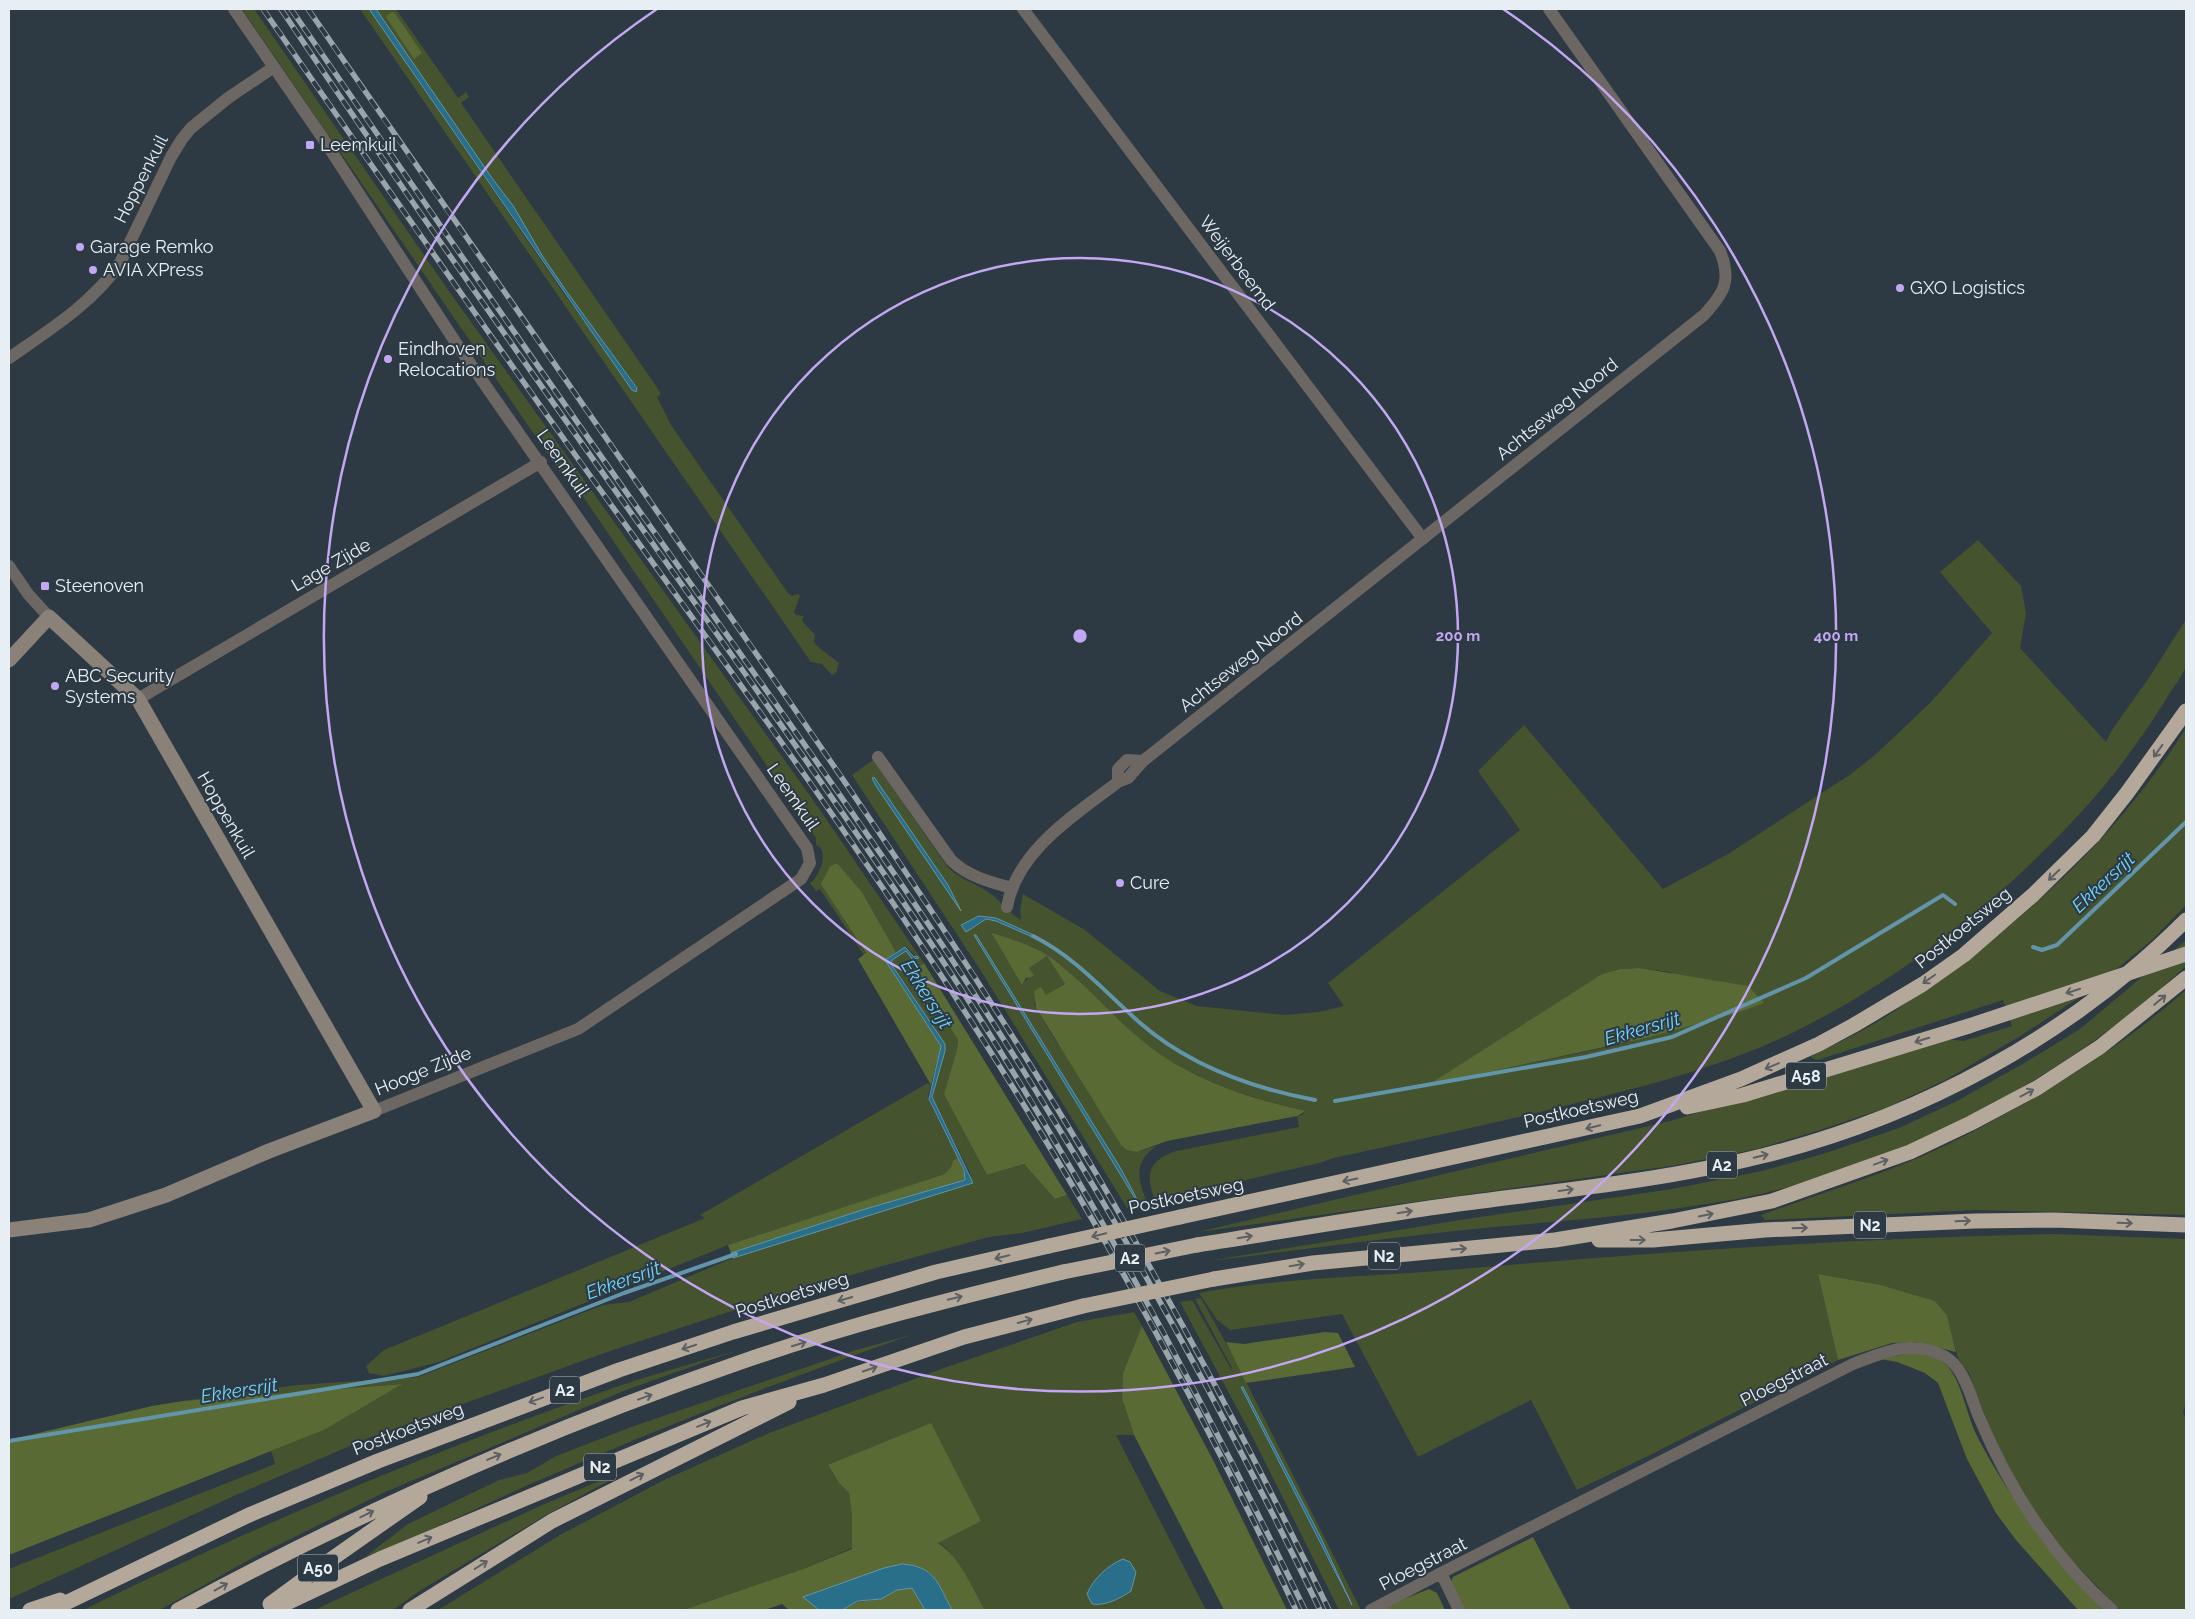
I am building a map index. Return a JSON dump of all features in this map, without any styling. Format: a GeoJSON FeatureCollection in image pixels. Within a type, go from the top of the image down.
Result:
{"type":"FeatureCollection","features":[{"type":"Feature","properties":{"kind":"highway","name":"Postkoetsweg"},"geometry":{"type":"LineString","coordinates":[[51,1610],[249,1515],[368,1464],[619,1370],[733,1332],[936,1272],[1640,1116],[1741,1079],[1819,1044],[1854,1025],[1923,984],[1964,955],[2032,895],[2093,836],[2127,793],[2186,711]]}},
{"type":"Feature","properties":{"kind":"highway","name":"A2"},"geometry":{"type":"LineString","coordinates":[[178,1610],[262,1565],[390,1503],[450,1477],[633,1401],[743,1361],[848,1328],[951,1299],[1063,1272],[1197,1245],[1458,1204],[1672,1175],[1760,1157],[1820,1140],[1892,1114],[1951,1088],[2021,1049],[2069,1019],[2164,942],[2186,920]]}},
{"type":"Feature","properties":{"kind":"highway","name":"A58"},"geometry":{"type":"LineString","coordinates":[[1640,1116],[1743,1095],[1968,1026],[2186,954]]}},
{"type":"Feature","properties":{"kind":"highway","name":"N2"},"geometry":{"type":"LineString","coordinates":[[272,1610],[380,1559],[742,1408],[824,1385],[964,1337],[1082,1306],[1214,1279],[1314,1263],[1555,1240],[1728,1211],[1772,1201],[1910,1152],[1971,1123],[2037,1088],[2100,1047],[2186,978]]}},
{"type":"Feature","properties":{"kind":"highway","name":"N2"},"geometry":{"type":"LineString","coordinates":[[1555,1240],[1653,1240],[1765,1230],[1975,1221],[2054,1220],[2186,1225]]}},
{"type":"Feature","properties":{"kind":"highway"},"geometry":{"type":"LineString","coordinates":[[410,1610],[552,1521],[824,1385]]}},
{"type":"Feature","properties":{"kind":"highway","name":"A50"},"geometry":{"type":"LineString","coordinates":[[264,1610],[326,1563],[450,1477]]}},
{"type":"Feature","properties":{"kind":"highway","name":"Postkoetsweg"},"geometry":{"type":"LineString","coordinates":[[30,1610],[100,1586]]}},
{"type":"Feature","properties":{"kind":"street","name":"Leemkuil"},"geometry":{"type":"LineString","coordinates":[[234,9],[322,137],[456,343],[541,462],[807,848],[810,864]]}},
{"type":"Feature","properties":{"kind":"street","name":"Weijerbeemd"},"geometry":{"type":"LineString","coordinates":[[1023,9],[1423,539]]}},
{"type":"Feature","properties":{"kind":"street","name":"Achtseweg Noord"},"geometry":{"type":"LineString","coordinates":[[1006,907],[1012,888],[1034,852],[1076,815],[1118,782],[1128,778],[1143,761],[1704,315],[1724,290],[1726,273],[1720,251],[1548,9]]}},
{"type":"Feature","properties":{"kind":"street","name":"Hoppenkuil"},"geometry":{"type":"LineString","coordinates":[[9,358],[83,304],[110,276],[120,263],[171,157],[191,128],[228,98],[274,67]]}},
{"type":"Feature","properties":{"kind":"street","name":"Lage Zijde"},"geometry":{"type":"LineString","coordinates":[[138,699],[541,462]]}},
{"type":"Feature","properties":{"kind":"street","name":"Hoppenkuil"},"geometry":{"type":"LineString","coordinates":[[9,566],[28,594],[49,617],[138,699],[374,1111]]}},
{"type":"Feature","properties":{"kind":"street"},"geometry":{"type":"LineString","coordinates":[[9,660],[49,617]]}},
{"type":"Feature","properties":{"kind":"street"},"geometry":{"type":"LineString","coordinates":[[878,757],[961,870],[991,883],[1012,888]]}},
{"type":"Feature","properties":{"kind":"street","name":"Hooge Zijde"},"geometry":{"type":"LineString","coordinates":[[9,1230],[88,1220],[166,1195],[578,1029],[800,879],[810,864]]}},
{"type":"Feature","properties":{"kind":"street","name":"Ploegstraat"},"geometry":{"type":"LineString","coordinates":[[1371,1610],[1853,1364],[1891,1349],[1914,1346],[1944,1356],[1953,1363],[1963,1378],[1998,1461],[2018,1498],[2053,1548],[2112,1610]]}},
{"type":"Feature","properties":{"kind":"street"},"geometry":{"type":"LineString","coordinates":[[1441,1573],[1459,1610]]}},
{"type":"Feature","properties":{"kind":"green space"},"geometry":{"type":"Polygon","coordinates":[[[242,9],[254,9],[446,287],[818,807],[924,963],[914,970],[958,1040],[957,1050],[968,1137],[987,1175],[1024,1164],[1055,1199],[1067,1195],[1082,1219],[1022,1233],[989,1237],[879,1267],[756,1303],[610,1351],[366,1439],[236,1495],[9,1599],[9,1569],[275,1464],[271,1451],[324,1430],[400,1384],[183,1401],[297,1385],[418,1377],[603,1305],[629,1302],[733,1258],[945,1190],[970,1185],[972,1182],[970,1173],[932,1097],[941,1038],[891,964],[892,960],[906,951],[911,958],[916,957],[906,946],[896,952],[862,892],[837,863],[830,866],[822,884],[866,954],[864,955],[820,889],[816,891],[810,883],[814,880],[820,869],[823,857],[820,848],[816,845],[816,838],[569,476],[562,475],[242,9]]]}},
{"type":"Feature","properties":{"kind":"green space"},"geometry":{"type":"Polygon","coordinates":[[[360,9],[369,9],[564,294],[636,392],[637,387],[567,292],[543,257],[514,207],[376,9],[396,9],[458,98],[466,92],[469,97],[461,103],[656,386],[661,394],[657,397],[671,425],[788,593],[792,596],[798,594],[800,596],[794,612],[796,615],[804,616],[803,622],[815,635],[814,642],[816,645],[839,663],[836,673],[832,675],[822,664],[811,662],[360,9]]]}},
{"type":"Feature","properties":{"kind":"green space"},"geometry":{"type":"Polygon","coordinates":[[[394,12],[422,53],[414,59],[386,17],[394,12]]]}},
{"type":"Feature","properties":{"kind":"green space"},"geometry":{"type":"Polygon","coordinates":[[[1978,540],[2021,586],[2026,613],[2020,648],[2106,742],[2112,730],[2148,679],[2185,621],[2186,615],[2188,650],[2185,669],[2137,743],[2084,809],[2018,876],[1982,907],[1908,965],[1869,990],[1786,1036],[1717,1064],[1669,1079],[1499,1122],[1334,1158],[1155,1201],[1150,1176],[1154,1164],[1160,1159],[1176,1151],[1299,1127],[1297,1116],[1302,1115],[1306,1111],[1244,1094],[1185,1070],[1149,1047],[1081,983],[1049,956],[1041,951],[992,932],[1022,984],[1030,976],[1029,968],[1047,956],[1065,984],[1034,1003],[1036,1008],[1055,1040],[1137,1152],[1157,1146],[1149,1152],[1141,1165],[1139,1172],[1141,1187],[1148,1203],[1140,1205],[1045,1046],[975,935],[1139,1205],[1127,1208],[981,971],[852,775],[873,760],[952,871],[991,894],[1021,920],[1020,910],[1023,894],[1085,930],[1160,991],[1197,1006],[1284,1015],[1319,1012],[1344,1006],[1328,983],[1520,830],[1478,771],[1524,725],[1663,889],[1728,854],[1851,774],[1875,755],[1931,702],[1992,633],[1940,572],[1978,540]],[[1640,968],[1620,969],[1602,974],[1430,1084],[1613,1046],[1734,1014],[1670,972],[1640,968]]]}},
{"type":"Feature","properties":{"kind":"green space"},"geometry":{"type":"Polygon","coordinates":[[[2186,728],[2186,905],[2151,941],[2089,991],[2022,1035],[1947,1079],[1888,1107],[1757,1149],[1671,1166],[1198,1232],[1670,1121],[1940,1038],[1963,1041],[2012,1026],[2003,1000],[1818,1060],[1810,1057],[1883,1019],[1959,965],[2033,906],[2100,840],[2131,804],[2160,767],[2186,728]]]}},
{"type":"Feature","properties":{"kind":"green space"},"geometry":{"type":"Polygon","coordinates":[[[837,863],[862,892],[896,952],[885,960],[941,1046],[931,1085],[858,959],[866,953],[821,884],[830,866],[837,863]]]}},
{"type":"Feature","properties":{"kind":"green space"},"geometry":{"type":"Polygon","coordinates":[[[991,932],[1029,946],[1049,956],[1081,983],[1139,1038],[1185,1069],[1204,1079],[1244,1094],[1306,1111],[1297,1116],[1167,1141],[1137,1152],[1127,1150],[1121,1145],[1036,1008],[1034,991],[1041,987],[1046,995],[1065,984],[1047,956],[1029,968],[1034,976],[1026,978],[1022,985],[991,932]]]}},
{"type":"Feature","properties":{"kind":"green space"},"geometry":{"type":"Polygon","coordinates":[[[2186,940],[2186,966],[2142,1004],[2094,1041],[2043,1075],[1990,1106],[1935,1133],[1879,1158],[1822,1178],[1765,1193],[1690,1207],[1464,1230],[1208,1261],[1460,1220],[1672,1189],[1762,1171],[1826,1153],[1899,1128],[1957,1101],[2026,1062],[2080,1029],[2186,940]]]}},
{"type":"Feature","properties":{"kind":"green space"},"geometry":{"type":"Polygon","coordinates":[[[924,963],[1067,1195],[1055,1199],[1024,1164],[987,1175],[944,1094],[957,1050],[958,1040],[914,970],[924,963]]]}},
{"type":"Feature","properties":{"kind":"green space"},"geometry":{"type":"Polygon","coordinates":[[[1640,968],[1748,986],[1764,1003],[1734,1014],[1642,1039],[1428,1085],[1602,974],[1620,969],[1640,968]]]}},
{"type":"Feature","properties":{"kind":"green space"},"geometry":{"type":"Polygon","coordinates":[[[2186,990],[2186,1215],[1975,1210],[1765,1220],[1761,1215],[1911,1161],[1977,1129],[2016,1108],[2104,1054],[2186,990]]]}},
{"type":"Feature","properties":{"kind":"green space"},"geometry":{"type":"Polygon","coordinates":[[[928,1083],[931,1085],[928,1096],[930,1103],[958,1158],[953,1160],[951,1167],[945,1175],[728,1245],[439,1362],[384,1376],[369,1373],[366,1366],[384,1350],[705,1218],[700,1215],[928,1083]]]}},
{"type":"Feature","properties":{"kind":"green space"},"geometry":{"type":"Polygon","coordinates":[[[958,1158],[966,1176],[963,1181],[862,1210],[731,1253],[728,1245],[945,1174],[951,1167],[953,1160],[958,1158]]]}},
{"type":"Feature","properties":{"kind":"green space"},"geometry":{"type":"Polygon","coordinates":[[[2054,1234],[2186,1239],[2186,1402],[2183,1413],[2186,1419],[2186,1610],[2120,1610],[2056,1544],[2001,1458],[1969,1373],[1958,1358],[1947,1315],[1935,1301],[1881,1285],[1818,1274],[1838,1360],[1577,1490],[1531,1400],[1418,1457],[1342,1314],[1230,1330],[1217,1320],[1199,1293],[1297,1280],[1683,1252],[1831,1242],[2054,1234]]]}},
{"type":"Feature","properties":{"kind":"green space"},"geometry":{"type":"Polygon","coordinates":[[[1818,1274],[1881,1285],[1935,1301],[1947,1315],[1956,1352],[1916,1342],[1892,1343],[1838,1360],[1818,1274]]]}},
{"type":"Feature","properties":{"kind":"green space"},"geometry":{"type":"Polygon","coordinates":[[[1201,1298],[1233,1356],[1361,1610],[1339,1610],[1252,1436],[1180,1302],[1192,1300],[1233,1370],[1195,1299],[1201,1298]],[[1241,1387],[1351,1605],[1321,1538],[1243,1387],[1241,1387]]]}},
{"type":"Feature","properties":{"kind":"green space"},"geometry":{"type":"Polygon","coordinates":[[[1134,1312],[1142,1326],[1123,1373],[1122,1398],[1134,1435],[1116,1435],[1206,1610],[985,1610],[959,1565],[945,1547],[828,1465],[839,1483],[849,1493],[852,1516],[852,1548],[803,1569],[682,1610],[438,1610],[560,1535],[664,1480],[769,1433],[944,1368],[1077,1322],[1134,1312]]]}},
{"type":"Feature","properties":{"kind":"green space"},"geometry":{"type":"Polygon","coordinates":[[[1142,1326],[1213,1460],[1287,1610],[1224,1610],[1134,1435],[1122,1398],[1123,1373],[1142,1326]]]}},
{"type":"Feature","properties":{"kind":"green space"},"geometry":{"type":"Polygon","coordinates":[[[1325,1332],[1338,1333],[1355,1367],[1246,1383],[1226,1342],[1244,1344],[1325,1332]]]}},
{"type":"Feature","properties":{"kind":"green space"},"geometry":{"type":"Polygon","coordinates":[[[914,1334],[771,1386],[629,1442],[535,1482],[408,1540],[365,1557],[408,1524],[499,1480],[527,1473],[556,1456],[634,1426],[856,1350],[914,1334]]]}},
{"type":"Feature","properties":{"kind":"green space"},"geometry":{"type":"Polygon","coordinates":[[[738,1350],[626,1390],[383,1493],[254,1557],[160,1610],[83,1610],[282,1518],[417,1461],[622,1385],[738,1350]]]}},
{"type":"Feature","properties":{"kind":"green space"},"geometry":{"type":"Polygon","coordinates":[[[1911,1353],[1937,1359],[1949,1368],[1958,1384],[1978,1438],[2005,1484],[2051,1549],[2103,1610],[2078,1610],[2016,1540],[1996,1513],[1967,1459],[1938,1383],[1925,1373],[1897,1362],[1880,1359],[1911,1353]]]}},
{"type":"Feature","properties":{"kind":"green space"},"geometry":{"type":"Polygon","coordinates":[[[402,1384],[324,1430],[9,1555],[9,1440],[152,1406],[183,1401],[402,1384]]]}},
{"type":"Feature","properties":{"kind":"green space"},"geometry":{"type":"Polygon","coordinates":[[[931,1423],[981,1521],[938,1543],[953,1556],[985,1610],[952,1610],[939,1585],[929,1573],[913,1565],[902,1564],[804,1597],[819,1610],[789,1610],[782,1604],[765,1610],[683,1610],[803,1569],[852,1549],[852,1516],[849,1493],[839,1483],[828,1465],[931,1423]]]}},
{"type":"Feature","properties":{"kind":"green space"},"geometry":{"type":"Polygon","coordinates":[[[616,1474],[618,1476],[546,1515],[421,1590],[393,1610],[314,1610],[542,1505],[616,1474]]]}},
{"type":"Feature","properties":{"kind":"green space"},"geometry":{"type":"Polygon","coordinates":[[[1533,1537],[1571,1610],[1460,1610],[1451,1582],[1453,1577],[1533,1537]]]}},
{"type":"Feature","properties":{"kind":"green space"},"geometry":{"type":"Polygon","coordinates":[[[912,1588],[925,1610],[842,1610],[858,1602],[881,1599],[897,1590],[912,1588]]]}},
{"type":"Feature","properties":{"kind":"green space"},"geometry":{"type":"Polygon","coordinates":[[[1429,1589],[1437,1593],[1445,1610],[1377,1610],[1429,1589]]]}},
{"type":"Feature","properties":{"kind":"water"},"geometry":{"type":"Polygon","coordinates":[[[369,9],[376,9],[514,207],[543,257],[567,292],[637,388],[636,392],[632,390],[369,9]]]}},
{"type":"Feature","properties":{"kind":"water"},"geometry":{"type":"Polygon","coordinates":[[[874,777],[948,885],[961,911],[876,786],[872,778],[874,777]]]}},
{"type":"Feature","properties":{"kind":"water"},"geometry":{"type":"Polygon","coordinates":[[[979,916],[996,918],[1038,937],[1037,939],[996,921],[986,919],[966,932],[961,925],[979,916]]]}},
{"type":"Feature","properties":{"kind":"water"},"geometry":{"type":"Polygon","coordinates":[[[974,935],[976,935],[1121,1169],[1140,1205],[974,935]]]}},
{"type":"Feature","properties":{"kind":"water"},"geometry":{"type":"Polygon","coordinates":[[[905,947],[914,957],[917,956],[919,958],[912,959],[906,951],[892,960],[891,964],[945,1044],[945,1051],[932,1097],[973,1183],[733,1258],[731,1253],[862,1210],[965,1180],[964,1170],[929,1099],[941,1046],[885,960],[905,947]]]}},
{"type":"Feature","properties":{"kind":"water"},"geometry":{"type":"Polygon","coordinates":[[[1241,1387],[1243,1387],[1321,1538],[1352,1605],[1241,1387]]]}},
{"type":"Feature","properties":{"kind":"water"},"geometry":{"type":"Polygon","coordinates":[[[1123,1559],[1130,1562],[1136,1572],[1131,1591],[1112,1601],[1092,1604],[1087,1594],[1093,1583],[1107,1569],[1123,1559]]]}},
{"type":"Feature","properties":{"kind":"water"},"geometry":{"type":"Polygon","coordinates":[[[902,1564],[922,1568],[929,1573],[939,1585],[952,1610],[925,1610],[912,1588],[897,1590],[881,1599],[858,1601],[842,1610],[819,1610],[803,1597],[884,1568],[902,1564]]]}},
{"type":"Feature","properties":{"kind":"waterway","name":"Ekkersrijt"},"geometry":{"type":"LineString","coordinates":[[2033,947],[2042,950],[2057,945],[2186,822]]}},
{"type":"Feature","properties":{"kind":"waterway","name":"Ekkersrijt"},"geometry":{"type":"LineString","coordinates":[[1335,1101],[1586,1057],[1672,1037],[1806,978],[1943,895],[1955,904]]}},
{"type":"Feature","properties":{"kind":"waterway","name":"Ekkersrijt"},"geometry":{"type":"LineString","coordinates":[[1033,936],[1076,964],[1139,1022],[1178,1051],[1221,1073],[1267,1089],[1315,1100]]}},
{"type":"Feature","properties":{"kind":"waterway","name":"Ekkersrijt"},"geometry":{"type":"LineString","coordinates":[[9,1441],[418,1374],[624,1293],[736,1254]]}},
{"type":"Feature","properties":{"kind":"railway"},"geometry":{"type":"LineString","coordinates":[[263,9],[532,394],[822,800],[967,1015],[1057,1159],[1142,1307],[1221,1457],[1296,1610]]}},
{"type":"Feature","properties":{"kind":"railway"},"geometry":{"type":"LineString","coordinates":[[281,9],[470,285],[809,765],[952,975],[1048,1130],[1139,1287],[1224,1448],[1305,1610]]}},
{"type":"Feature","properties":{"kind":"railway"},"geometry":{"type":"LineString","coordinates":[[291,9],[532,358],[869,837],[1007,1044],[1087,1175],[1157,1297],[1225,1421],[1320,1610]]}},
{"type":"Feature","properties":{"kind":"railway"},"geometry":{"type":"LineString","coordinates":[[308,9],[828,758],[1000,1016],[1080,1146],[1192,1342],[1262,1475],[1329,1610]]}},
{"type":"Feature","properties":{"kind":"place","name":"Leemkuil"},"geometry":{"type":"Point","coordinates":[310,145]}},
{"type":"Feature","properties":{"kind":"place","name":"Garage Remko"},"geometry":{"type":"Point","coordinates":[80,247]}},
{"type":"Feature","properties":{"kind":"place","name":"AVIA XPress"},"geometry":{"type":"Point","coordinates":[93,270]}},
{"type":"Feature","properties":{"kind":"place","name":"GXO Logistics"},"geometry":{"type":"Point","coordinates":[1900,288]}},
{"type":"Feature","properties":{"kind":"place","name":"Eindhoven Relocations"},"geometry":{"type":"Point","coordinates":[388,359]}},
{"type":"Feature","properties":{"kind":"place","name":"Steenoven"},"geometry":{"type":"Point","coordinates":[45,586]}},
{"type":"Feature","properties":{"kind":"place","name":"ABC Security Systems"},"geometry":{"type":"Point","coordinates":[55,686]}},
{"type":"Feature","properties":{"kind":"place","name":"Cure"},"geometry":{"type":"Point","coordinates":[1120,883]}}]}
